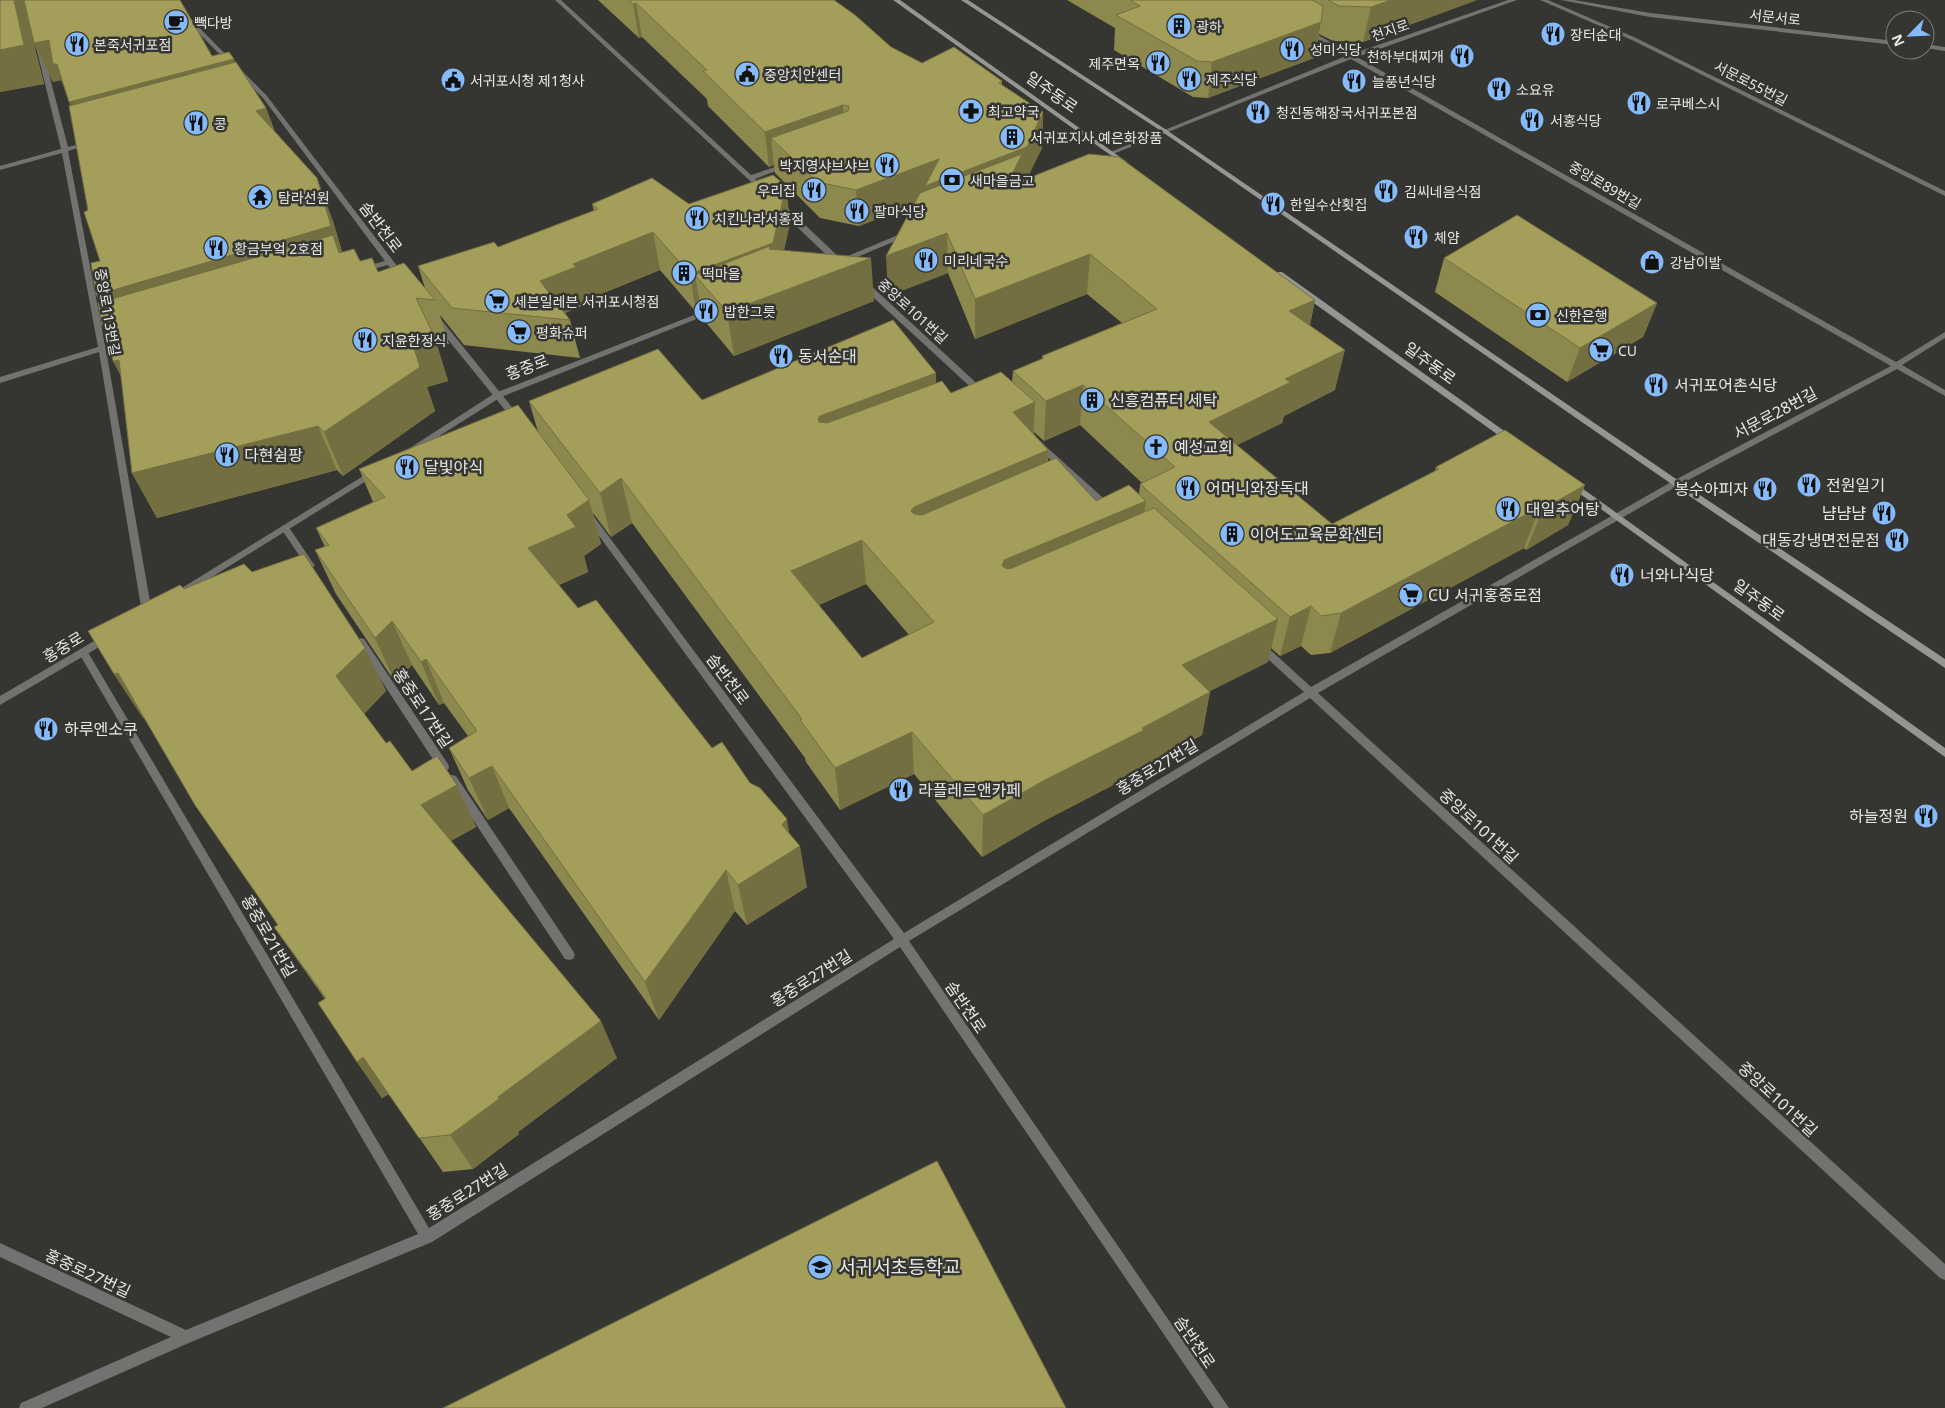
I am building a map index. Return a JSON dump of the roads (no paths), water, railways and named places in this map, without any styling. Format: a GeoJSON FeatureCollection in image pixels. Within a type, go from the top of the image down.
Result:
{"type":"FeatureCollection","features":[{"type":"Feature","properties":{"kind":"main road","name":"일주동로"},"geometry":{"type":"LineString","coordinates":[[896,0],[1135,170]]}},
{"type":"Feature","properties":{"kind":"main road","name":"일주동로"},"geometry":{"type":"LineString","coordinates":[[964,0],[1163,130],[1676,483],[1945,664]]}},
{"type":"Feature","properties":{"kind":"main road","name":"일주동로"},"geometry":{"type":"LineString","coordinates":[[1272,268],[1521,447]]}},
{"type":"Feature","properties":{"kind":"main road","name":"일주동로"},"geometry":{"type":"LineString","coordinates":[[1562,476],[1945,753]]}},
{"type":"Feature","properties":{"kind":"street","name":"솜반천로"},"geometry":{"type":"LineString","coordinates":[[169,0],[261,98],[407,284]]}},
{"type":"Feature","properties":{"kind":"street","name":"중앙로101번길"},"geometry":{"type":"LineString","coordinates":[[558,0],[750,178],[842,268],[992,402]]}},
{"type":"Feature","properties":{"kind":"street","name":"천지로"},"geometry":{"type":"LineString","coordinates":[[1111,153],[1163,130],[1352,56],[1514,0]]}},
{"type":"Feature","properties":{"kind":"street","name":"서문로55번길"},"geometry":{"type":"LineString","coordinates":[[1543,0],[1634,39],[1945,194]]}},
{"type":"Feature","properties":{"kind":"street","name":"서문서로"},"geometry":{"type":"LineString","coordinates":[[1564,0],[1650,15],[1885,42]]}},
{"type":"Feature","properties":{"kind":"street","name":"중앙로89번길"},"geometry":{"type":"LineString","coordinates":[[1302,28],[1945,393]]}},
{"type":"Feature","properties":{"kind":"street","name":"중앙로113번길"},"geometry":{"type":"LineString","coordinates":[[36,37],[65,151],[102,349],[143,616],[155,608]]}},
{"type":"Feature","properties":{"kind":"street"},"geometry":{"type":"LineString","coordinates":[[0,168],[94,143]]}},
{"type":"Feature","properties":{"kind":"street"},"geometry":{"type":"LineString","coordinates":[[1102,156],[1111,153]]}},
{"type":"Feature","properties":{"kind":"street"},"geometry":{"type":"LineString","coordinates":[[750,178],[795,162]]}},
{"type":"Feature","properties":{"kind":"street"},"geometry":{"type":"LineString","coordinates":[[842,268],[920,229]]}},
{"type":"Feature","properties":{"kind":"street"},"geometry":{"type":"LineString","coordinates":[[351,274],[389,262]]}},
{"type":"Feature","properties":{"kind":"street","name":"홍중로"},"geometry":{"type":"LineString","coordinates":[[392,461],[498,395],[728,305]]}},
{"type":"Feature","properties":{"kind":"street"},"geometry":{"type":"LineString","coordinates":[[432,314],[522,427]]}},
{"type":"Feature","properties":{"kind":"street","name":"서문로28번길"},"geometry":{"type":"LineString","coordinates":[[1618,517],[1676,483],[1896,366],[1945,334]]}},
{"type":"Feature","properties":{"kind":"street"},"geometry":{"type":"LineString","coordinates":[[0,380],[112,346]]}},
{"type":"Feature","properties":{"kind":"street"},"geometry":{"type":"LineString","coordinates":[[1027,434],[1116,515]]}},
{"type":"Feature","properties":{"kind":"street"},"geometry":{"type":"LineString","coordinates":[[172,598],[384,466]]}},
{"type":"Feature","properties":{"kind":"street","name":"솜반천로"},"geometry":{"type":"LineString","coordinates":[[582,507],[902,940],[1222,1408]]}},
{"type":"Feature","properties":{"kind":"street","name":"홍중로27번길"},"geometry":{"type":"LineString","coordinates":[[0,1250],[186,1337],[427,1237],[902,940],[1311,692],[1618,517]]}},
{"type":"Feature","properties":{"kind":"street"},"geometry":{"type":"LineString","coordinates":[[285,528],[318,577]]}},
{"type":"Feature","properties":{"kind":"street","name":"홍중로"},"geometry":{"type":"LineString","coordinates":[[0,701],[115,633]]}},
{"type":"Feature","properties":{"kind":"street","name":"홍중로17번길"},"geometry":{"type":"LineString","coordinates":[[356,635],[569,955]]}},
{"type":"Feature","properties":{"kind":"street","name":"중앙로101번길"},"geometry":{"type":"LineString","coordinates":[[1252,639],[1945,1273]]}},
{"type":"Feature","properties":{"kind":"street","name":"홍중로21번길"},"geometry":{"type":"LineString","coordinates":[[83,652],[427,1237]]}},
{"type":"Feature","properties":{"kind":"street"},"geometry":{"type":"LineString","coordinates":[[26,1408],[186,1337]]}},
{"type":"Feature","properties":{"kind":"place","name":"빽다방"},"geometry":{"type":"Point","coordinates":[176,22]}},
{"type":"Feature","properties":{"kind":"place","name":"광하"},"geometry":{"type":"Point","coordinates":[1179,26]}},
{"type":"Feature","properties":{"kind":"place","name":"장터순대"},"geometry":{"type":"Point","coordinates":[1553,34]}},
{"type":"Feature","properties":{"kind":"place","name":"본죽서귀포점"},"geometry":{"type":"Point","coordinates":[77,44]}},
{"type":"Feature","properties":{"kind":"place","name":"성미식당"},"geometry":{"type":"Point","coordinates":[1292,49]}},
{"type":"Feature","properties":{"kind":"place","name":"천하부대찌개"},"geometry":{"type":"Point","coordinates":[1462,56]}},
{"type":"Feature","properties":{"kind":"place","name":"제주면옥"},"geometry":{"type":"Point","coordinates":[1158,63]}},
{"type":"Feature","properties":{"kind":"place","name":"중앙치안센터"},"geometry":{"type":"Point","coordinates":[747,74]}},
{"type":"Feature","properties":{"kind":"place","name":"제주식당"},"geometry":{"type":"Point","coordinates":[1189,79]}},
{"type":"Feature","properties":{"kind":"place","name":"서귀포시청 제1청사"},"geometry":{"type":"Point","coordinates":[453,80]}},
{"type":"Feature","properties":{"kind":"place","name":"늘풍년식당"},"geometry":{"type":"Point","coordinates":[1354,81]}},
{"type":"Feature","properties":{"kind":"place","name":"소요유"},"geometry":{"type":"Point","coordinates":[1499,89]}},
{"type":"Feature","properties":{"kind":"place","name":"로쿠베스시"},"geometry":{"type":"Point","coordinates":[1639,103]}},
{"type":"Feature","properties":{"kind":"place","name":"최고약국"},"geometry":{"type":"Point","coordinates":[971,111]}},
{"type":"Feature","properties":{"kind":"place","name":"청진동해장국서귀포본점"},"geometry":{"type":"Point","coordinates":[1258,112]}},
{"type":"Feature","properties":{"kind":"place","name":"서홍식당"},"geometry":{"type":"Point","coordinates":[1532,120]}},
{"type":"Feature","properties":{"kind":"place","name":"콩"},"geometry":{"type":"Point","coordinates":[196,123]}},
{"type":"Feature","properties":{"kind":"place","name":"서귀포지사 예은화장품"},"geometry":{"type":"Point","coordinates":[1012,137]}},
{"type":"Feature","properties":{"kind":"place","name":"박지영샤브샤브"},"geometry":{"type":"Point","coordinates":[887,165]}},
{"type":"Feature","properties":{"kind":"place","name":"새마을금고"},"geometry":{"type":"Point","coordinates":[952,180]}},
{"type":"Feature","properties":{"kind":"place","name":"우리집"},"geometry":{"type":"Point","coordinates":[814,190]}},
{"type":"Feature","properties":{"kind":"place","name":"김씨네음식점"},"geometry":{"type":"Point","coordinates":[1386,191]}},
{"type":"Feature","properties":{"kind":"place","name":"탐라선원"},"geometry":{"type":"Point","coordinates":[260,197]}},
{"type":"Feature","properties":{"kind":"place","name":"한일수산횟집"},"geometry":{"type":"Point","coordinates":[1273,204]}},
{"type":"Feature","properties":{"kind":"place","name":"팔마식당"},"geometry":{"type":"Point","coordinates":[857,211]}},
{"type":"Feature","properties":{"kind":"place","name":"치킨나라서홍점"},"geometry":{"type":"Point","coordinates":[697,218]}},
{"type":"Feature","properties":{"kind":"place","name":"체얌"},"geometry":{"type":"Point","coordinates":[1416,237]}},
{"type":"Feature","properties":{"kind":"place","name":"황금부엌 2호점"},"geometry":{"type":"Point","coordinates":[216,248]}},
{"type":"Feature","properties":{"kind":"place","name":"미리네국수"},"geometry":{"type":"Point","coordinates":[926,260]}},
{"type":"Feature","properties":{"kind":"place","name":"강남이발"},"geometry":{"type":"Point","coordinates":[1652,262]}},
{"type":"Feature","properties":{"kind":"place","name":"떡마을"},"geometry":{"type":"Point","coordinates":[684,273]}},
{"type":"Feature","properties":{"kind":"place","name":"세븐일레븐 서귀포시청점"},"geometry":{"type":"Point","coordinates":[497,301]}},
{"type":"Feature","properties":{"kind":"place","name":"밥한그릇"},"geometry":{"type":"Point","coordinates":[706,311]}},
{"type":"Feature","properties":{"kind":"place","name":"신한은행"},"geometry":{"type":"Point","coordinates":[1538,315]}},
{"type":"Feature","properties":{"kind":"place","name":"평화슈퍼"},"geometry":{"type":"Point","coordinates":[519,332]}},
{"type":"Feature","properties":{"kind":"place","name":"지윤한정식"},"geometry":{"type":"Point","coordinates":[365,340]}},
{"type":"Feature","properties":{"kind":"place","name":"CU"},"geometry":{"type":"Point","coordinates":[1601,350]}},
{"type":"Feature","properties":{"kind":"place","name":"동서순대"},"geometry":{"type":"Point","coordinates":[781,356]}},
{"type":"Feature","properties":{"kind":"place","name":"서귀포어촌식당"},"geometry":{"type":"Point","coordinates":[1656,385]}},
{"type":"Feature","properties":{"kind":"place","name":"신흥컴퓨터 세탁"},"geometry":{"type":"Point","coordinates":[1092,400]}},
{"type":"Feature","properties":{"kind":"place","name":"예성교회"},"geometry":{"type":"Point","coordinates":[1156,447]}},
{"type":"Feature","properties":{"kind":"place","name":"다현쉼팡"},"geometry":{"type":"Point","coordinates":[227,455]}},
{"type":"Feature","properties":{"kind":"place","name":"달빛야식"},"geometry":{"type":"Point","coordinates":[407,467]}},
{"type":"Feature","properties":{"kind":"place","name":"전원일기"},"geometry":{"type":"Point","coordinates":[1809,485]}},
{"type":"Feature","properties":{"kind":"place","name":"어머니와장독대"},"geometry":{"type":"Point","coordinates":[1188,488]}},
{"type":"Feature","properties":{"kind":"place","name":"봉수아피자"},"geometry":{"type":"Point","coordinates":[1765,489]}},
{"type":"Feature","properties":{"kind":"place","name":"대일추어탕"},"geometry":{"type":"Point","coordinates":[1508,509]}},
{"type":"Feature","properties":{"kind":"place","name":"냠냠냠"},"geometry":{"type":"Point","coordinates":[1884,513]}},
{"type":"Feature","properties":{"kind":"place","name":"이어도교육문화센터"},"geometry":{"type":"Point","coordinates":[1232,534]}},
{"type":"Feature","properties":{"kind":"place","name":"대동강냉면전문점"},"geometry":{"type":"Point","coordinates":[1897,540]}},
{"type":"Feature","properties":{"kind":"place","name":"너와나식당"},"geometry":{"type":"Point","coordinates":[1622,575]}},
{"type":"Feature","properties":{"kind":"place","name":"CU 서귀홍중로점"},"geometry":{"type":"Point","coordinates":[1411,595]}},
{"type":"Feature","properties":{"kind":"place","name":"하루엔소쿠"},"geometry":{"type":"Point","coordinates":[46,729]}},
{"type":"Feature","properties":{"kind":"place","name":"라플레르앤카페"},"geometry":{"type":"Point","coordinates":[901,790]}},
{"type":"Feature","properties":{"kind":"place","name":"하늘정원"},"geometry":{"type":"Point","coordinates":[1926,816]}},
{"type":"Feature","properties":{"kind":"place","name":"서귀서초등학교"},"geometry":{"type":"Point","coordinates":[820,1267]}}]}
